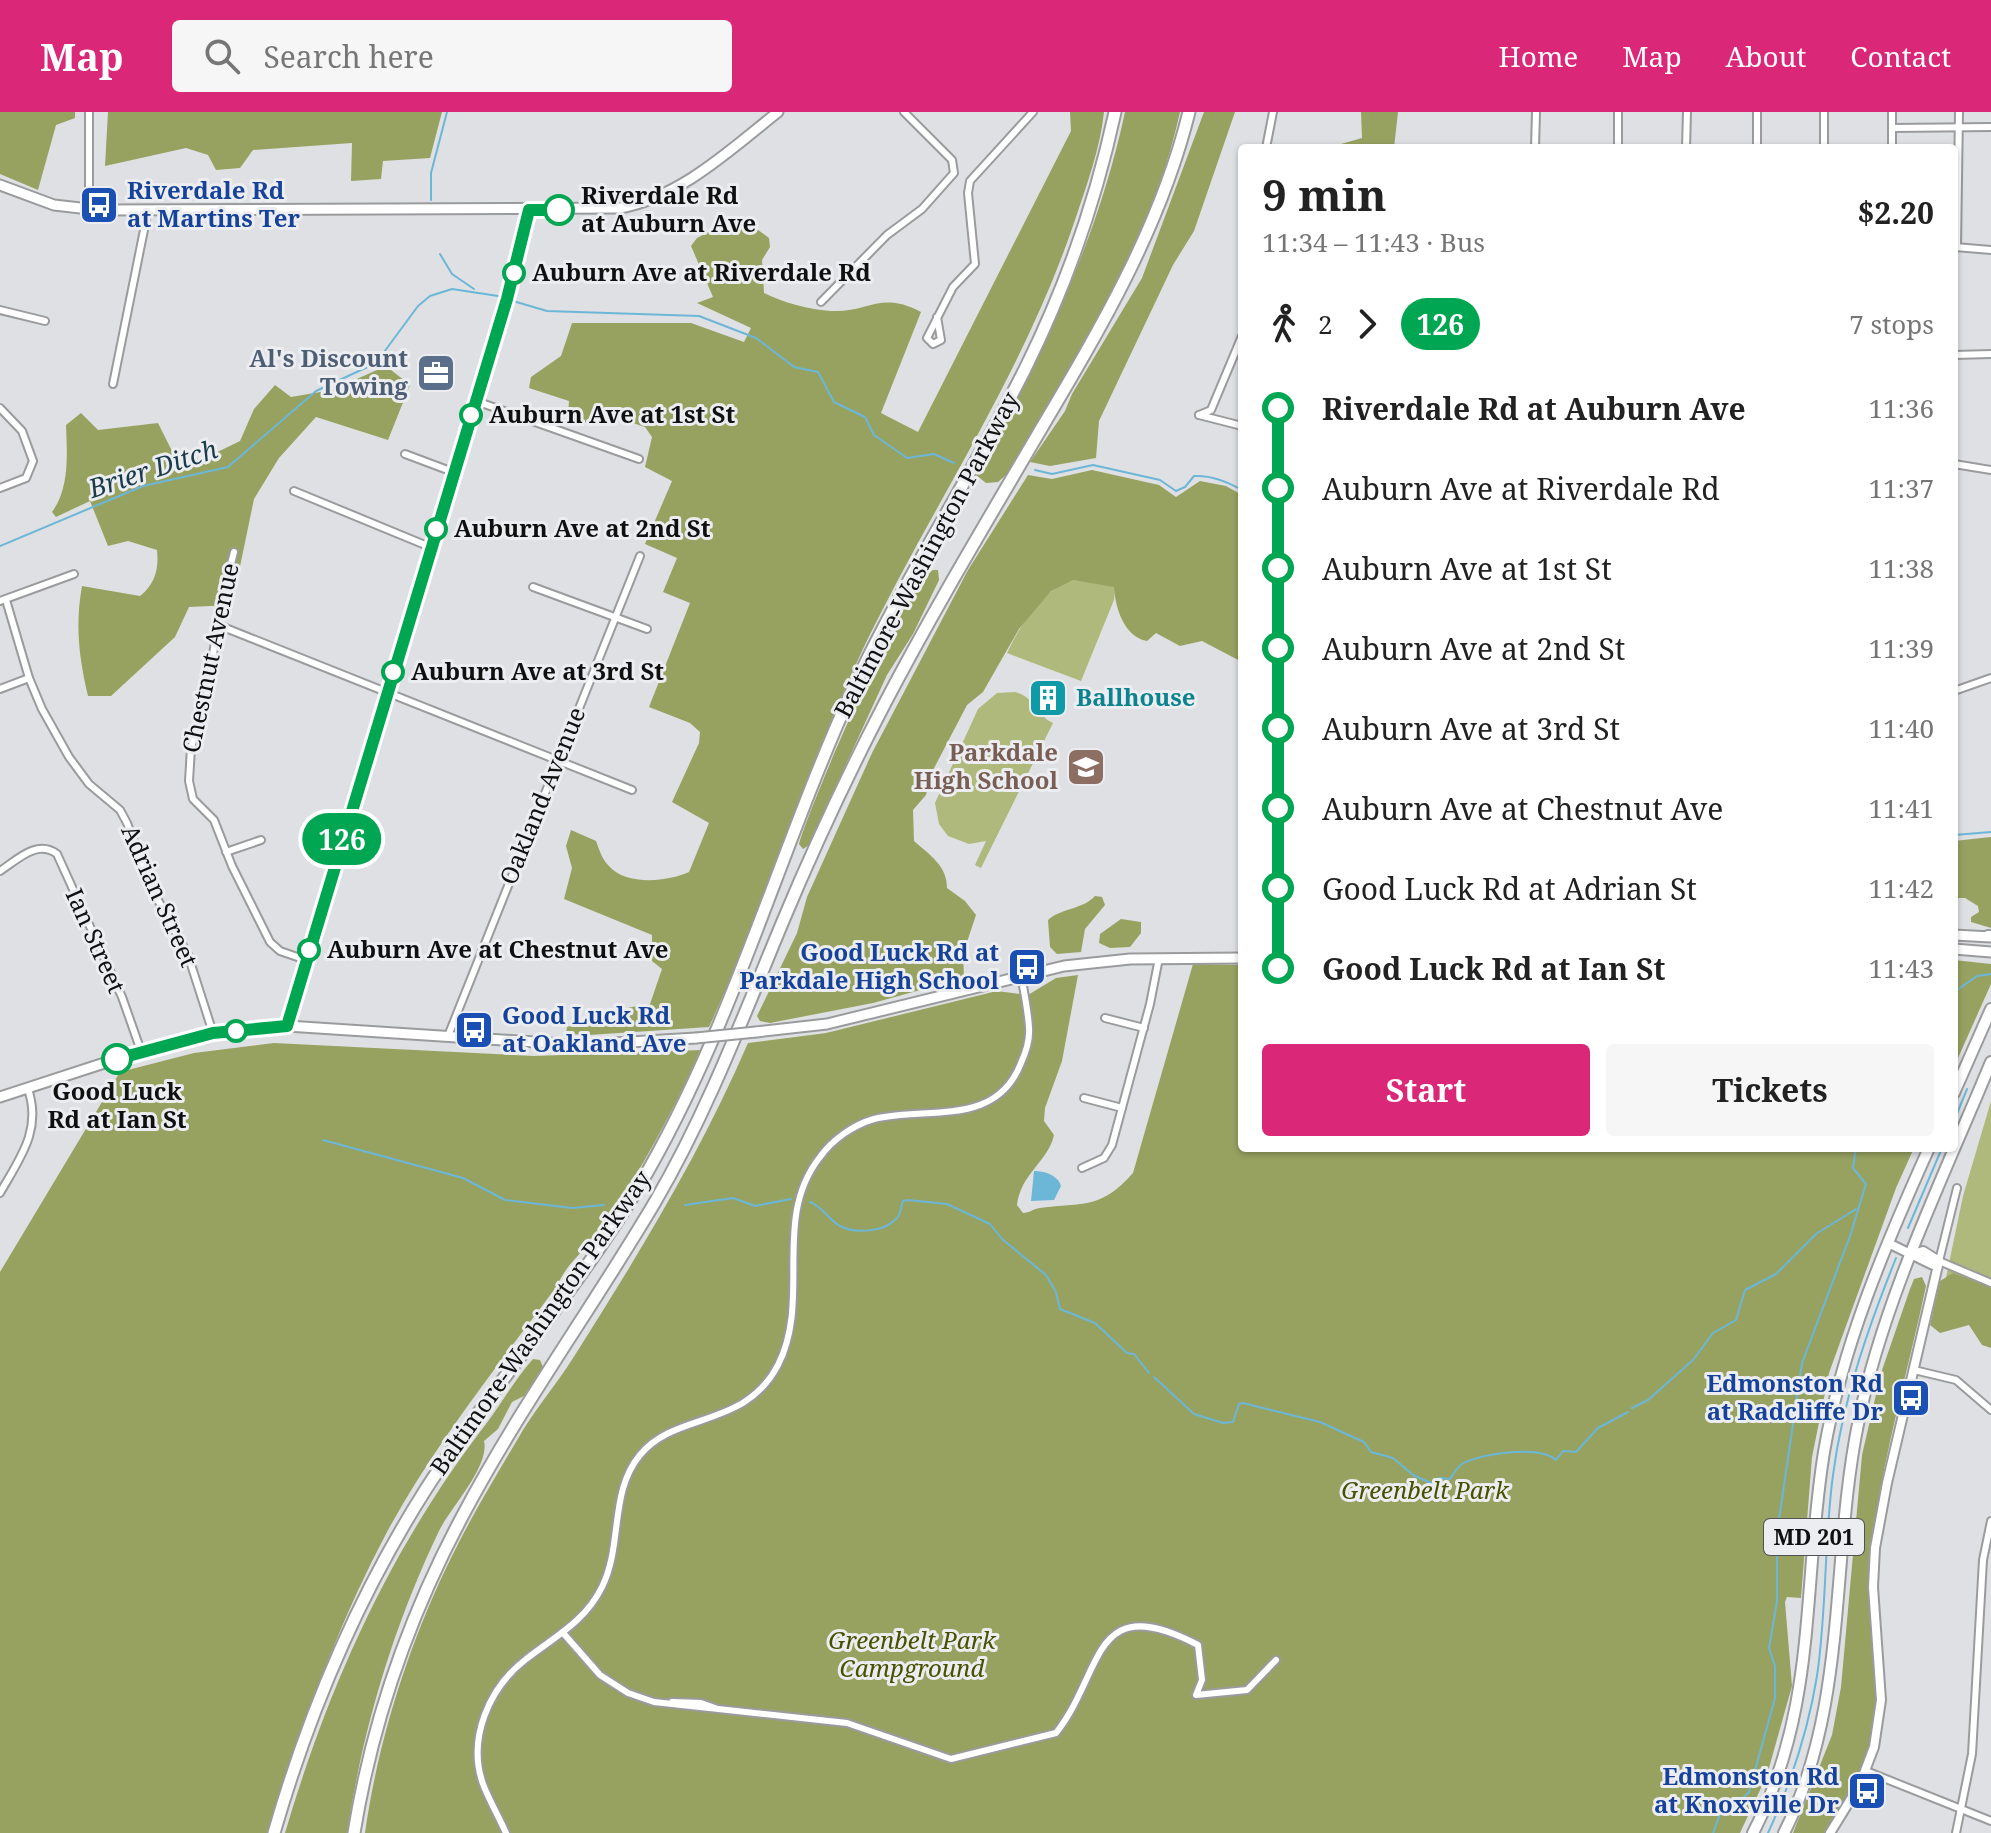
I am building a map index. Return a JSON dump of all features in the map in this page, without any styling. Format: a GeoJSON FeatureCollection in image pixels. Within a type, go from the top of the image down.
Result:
{"type":"FeatureCollection","features":[{"type":"Feature","properties":{"kind":"highway","name":"Baltimore-Washington Parkway"},"geometry":{"type":"LineString","coordinates":[[274,1833],[320,1697],[387,1556],[451,1452],[609,1234],[691,1091],[727,1012],[808,794],[859,678],[1044,329],[1075,252],[1107,148],[1114,112]]}},
{"type":"Feature","properties":{"kind":"highway","name":"Baltimore-Washington Parkway"},"geometry":{"type":"LineString","coordinates":[[354,1833],[392,1680],[445,1549],[489,1468],[683,1150],[725,1063],[809,861],[870,732],[949,585],[1110,312],[1165,187],[1189,112]]}},
{"type":"Feature","properties":{"kind":"highway"},"geometry":{"type":"LineString","coordinates":[[1165,187],[1196,112]]}},
{"type":"Feature","properties":{"kind":"main road"},"geometry":{"type":"LineString","coordinates":[[0,185],[40,201],[89,209],[620,208],[644,202],[683,184],[776,113]]}},
{"type":"Feature","properties":{"kind":"main road"},"geometry":{"type":"LineString","coordinates":[[1958,935],[1990,936]]}},
{"type":"Feature","properties":{"kind":"main road"},"geometry":{"type":"LineString","coordinates":[[1958,949],[1991,952]]}},
{"type":"Feature","properties":{"kind":"main road"},"geometry":{"type":"LineString","coordinates":[[0,1097],[141,1051],[213,1033],[287,1026],[581,1045],[696,1038],[852,1019],[1021,975],[1092,963],[1159,958],[1238,958]]}},
{"type":"Feature","properties":{"kind":"main road"},"geometry":{"type":"LineString","coordinates":[[1958,1084],[1991,1009]]}},
{"type":"Feature","properties":{"kind":"main road","name":"MD 201"},"geometry":{"type":"LineString","coordinates":[[1958,1143],[1991,1062]]}},
{"type":"Feature","properties":{"kind":"main road","name":"MD 201"},"geometry":{"type":"LineString","coordinates":[[1753,1833],[1782,1762],[1801,1686],[1817,1504],[1833,1406],[1856,1325],[1927,1152]]}},
{"type":"Feature","properties":{"kind":"main road","name":"MD 201"},"geometry":{"type":"LineString","coordinates":[[1784,1833],[1807,1776],[1828,1694],[1845,1498],[1859,1415],[1881,1338],[1954,1152]]}},
{"type":"Feature","properties":{"kind":"street"},"geometry":{"type":"LineString","coordinates":[[89,112],[89,209]]}},
{"type":"Feature","properties":{"kind":"street"},"geometry":{"type":"LineString","coordinates":[[821,302],[895,228],[922,209],[954,173],[952,160],[904,112]]}},
{"type":"Feature","properties":{"kind":"street"},"geometry":{"type":"LineString","coordinates":[[937,317],[953,287],[975,264],[968,201],[970,181],[1033,112]]}},
{"type":"Feature","properties":{"kind":"street"},"geometry":{"type":"LineString","coordinates":[[1267,144],[1273,112]]}},
{"type":"Feature","properties":{"kind":"street"},"geometry":{"type":"LineString","coordinates":[[1535,144],[1536,112]]}},
{"type":"Feature","properties":{"kind":"street"},"geometry":{"type":"LineString","coordinates":[[1618,112],[1618,144]]}},
{"type":"Feature","properties":{"kind":"street"},"geometry":{"type":"LineString","coordinates":[[1686,144],[1687,112]]}},
{"type":"Feature","properties":{"kind":"street"},"geometry":{"type":"LineString","coordinates":[[1757,112],[1757,144]]}},
{"type":"Feature","properties":{"kind":"street"},"geometry":{"type":"LineString","coordinates":[[1824,112],[1824,144]]}},
{"type":"Feature","properties":{"kind":"street"},"geometry":{"type":"LineString","coordinates":[[1892,112],[1892,144]]}},
{"type":"Feature","properties":{"kind":"street"},"geometry":{"type":"LineString","coordinates":[[1958,157],[1959,112]]}},
{"type":"Feature","properties":{"kind":"street"},"geometry":{"type":"LineString","coordinates":[[1892,128],[1991,127]]}},
{"type":"Feature","properties":{"kind":"street"},"geometry":{"type":"LineString","coordinates":[[113,384],[148,210]]}},
{"type":"Feature","properties":{"kind":"street"},"geometry":{"type":"LineString","coordinates":[[287,1026],[476,401],[529,210]]}},
{"type":"Feature","properties":{"kind":"street"},"geometry":{"type":"LineString","coordinates":[[1958,247],[1991,250]]}},
{"type":"Feature","properties":{"kind":"street"},"geometry":{"type":"LineString","coordinates":[[0,310],[45,321]]}},
{"type":"Feature","properties":{"kind":"street"},"geometry":{"type":"LineString","coordinates":[[1238,346],[1211,410],[1199,415],[1238,425]]}},
{"type":"Feature","properties":{"kind":"street"},"geometry":{"type":"LineString","coordinates":[[1958,355],[1991,354]]}},
{"type":"Feature","properties":{"kind":"street"},"geometry":{"type":"LineString","coordinates":[[476,401],[639,459]]}},
{"type":"Feature","properties":{"kind":"street"},"geometry":{"type":"LineString","coordinates":[[0,408],[22,431],[31,448],[32,470],[26,478],[0,488]]}},
{"type":"Feature","properties":{"kind":"street"},"geometry":{"type":"LineString","coordinates":[[405,454],[453,472]]}},
{"type":"Feature","properties":{"kind":"street"},"geometry":{"type":"LineString","coordinates":[[1958,465],[1991,470]]}},
{"type":"Feature","properties":{"kind":"street"},"geometry":{"type":"LineString","coordinates":[[294,491],[430,547]]}},
{"type":"Feature","properties":{"kind":"street","name":"Chestnut Avenue"},"geometry":{"type":"LineString","coordinates":[[234,552],[207,693],[191,748],[188,771],[191,795],[214,820],[226,852],[270,942],[280,951],[306,960]]}},
{"type":"Feature","properties":{"kind":"street","name":"Oakland Avenue"},"geometry":{"type":"LineString","coordinates":[[448,1036],[640,556]]}},
{"type":"Feature","properties":{"kind":"street"},"geometry":{"type":"LineString","coordinates":[[3,601],[74,574]]}},
{"type":"Feature","properties":{"kind":"street"},"geometry":{"type":"LineString","coordinates":[[533,587],[647,629]]}},
{"type":"Feature","properties":{"kind":"street","name":"Adrian Street"},"geometry":{"type":"LineString","coordinates":[[3,601],[29,678],[69,757],[89,784],[120,810],[127,823],[153,891],[188,955],[213,1033]]}},
{"type":"Feature","properties":{"kind":"street"},"geometry":{"type":"LineString","coordinates":[[218,625],[388,690],[632,790]]}},
{"type":"Feature","properties":{"kind":"street"},"geometry":{"type":"LineString","coordinates":[[0,689],[29,678]]}},
{"type":"Feature","properties":{"kind":"street"},"geometry":{"type":"LineString","coordinates":[[1958,690],[1991,678]]}},
{"type":"Feature","properties":{"kind":"street"},"geometry":{"type":"LineString","coordinates":[[226,852],[261,840]]}},
{"type":"Feature","properties":{"kind":"street","name":"Ian Street"},"geometry":{"type":"LineString","coordinates":[[0,871],[34,849],[46,847],[57,854],[122,997],[141,1051]]}},
{"type":"Feature","properties":{"kind":"street"},"geometry":{"type":"LineString","coordinates":[[1082,1168],[1099,1161],[1109,1150],[1144,1028],[1159,958]]}},
{"type":"Feature","properties":{"kind":"street"},"geometry":{"type":"LineString","coordinates":[[506,1833],[483,1783],[479,1765],[483,1719],[507,1677],[564,1634],[592,1604],[604,1584],[614,1553],[622,1491],[640,1454],[667,1435],[736,1409],[762,1388],[777,1367],[794,1314],[796,1204],[819,1158],[842,1135],[872,1120],[966,1111],[988,1102],[1003,1091],[1017,1074],[1029,1040],[1021,975]]}},
{"type":"Feature","properties":{"kind":"street"},"geometry":{"type":"LineString","coordinates":[[1105,1018],[1144,1028]]}},
{"type":"Feature","properties":{"kind":"street"},"geometry":{"type":"LineString","coordinates":[[0,1193],[32,1135],[35,1114],[28,1089]]}},
{"type":"Feature","properties":{"kind":"street"},"geometry":{"type":"LineString","coordinates":[[1084,1098],[1122,1108]]}},
{"type":"Feature","properties":{"kind":"street"},"geometry":{"type":"LineString","coordinates":[[1830,1833],[1866,1771],[1874,1747],[1881,1700],[1873,1587],[1875,1548],[1957,1188]]}},
{"type":"Feature","properties":{"kind":"street"},"geometry":{"type":"LineString","coordinates":[[1888,1243],[1913,1254],[1923,1251],[1991,1283]]}},
{"type":"Feature","properties":{"kind":"street"},"geometry":{"type":"LineString","coordinates":[[1914,1370],[1956,1380],[1991,1410]]}},
{"type":"Feature","properties":{"kind":"street"},"geometry":{"type":"LineString","coordinates":[[1956,1833],[1972,1754],[1983,1560],[1991,1521]]}},
{"type":"Feature","properties":{"kind":"street"},"geometry":{"type":"LineString","coordinates":[[564,1634],[590,1665],[610,1682],[635,1696],[660,1703],[856,1725],[936,1756],[964,1758],[1056,1733],[1084,1690],[1102,1645],[1124,1629],[1155,1628],[1198,1645],[1202,1680],[1196,1695],[1242,1692],[1276,1660]]}},
{"type":"Feature","properties":{"kind":"street"},"geometry":{"type":"LineString","coordinates":[[1866,1771],[1991,1821]]}},
{"type":"Feature","properties":{"kind":"green space"},"geometry":{"type":"Polygon","coordinates":[[[0,112],[75,112],[75,118],[56,125],[38,190],[0,174],[0,112]]]}},
{"type":"Feature","properties":{"kind":"green space"},"geometry":{"type":"Polygon","coordinates":[[[108,112],[442,112],[430,158],[383,161],[381,179],[351,181],[352,143],[253,150],[240,168],[216,170],[208,155],[186,148],[105,166],[108,112]]]}},
{"type":"Feature","properties":{"kind":"green space"},"geometry":{"type":"Polygon","coordinates":[[[1070,112],[1104,112],[1092,168],[1053,280],[1002,388],[862,651],[709,1027],[566,1034],[567,1027],[619,1010],[650,1004],[662,969],[652,961],[652,935],[564,899],[572,868],[566,846],[571,830],[596,841],[604,860],[615,872],[635,879],[658,880],[689,872],[709,823],[672,802],[699,743],[700,732],[690,723],[649,707],[690,603],[663,592],[677,558],[645,544],[672,481],[645,467],[652,437],[645,427],[608,415],[593,426],[568,414],[569,401],[529,388],[531,377],[561,356],[572,323],[691,323],[744,342],[751,328],[697,303],[713,297],[691,246],[697,238],[739,216],[769,238],[770,247],[762,260],[764,293],[796,305],[823,310],[844,311],[895,303],[921,312],[881,413],[918,432],[1071,131],[1070,112]]]}},
{"type":"Feature","properties":{"kind":"green space"},"geometry":{"type":"Polygon","coordinates":[[[1125,112],[1180,112],[1150,208],[1131,255],[1059,388],[1007,474],[998,482],[986,483],[976,475],[1064,299],[1099,208],[1125,112]]]}},
{"type":"Feature","properties":{"kind":"green space"},"geometry":{"type":"Polygon","coordinates":[[[1204,112],[1235,112],[1194,231],[1173,265],[1099,421],[1096,458],[1050,466],[1030,462],[1065,411],[1072,394],[1142,278],[1204,112]]]}},
{"type":"Feature","properties":{"kind":"green space"},"geometry":{"type":"Polygon","coordinates":[[[1361,112],[1398,112],[1394,144],[1341,144],[1362,138],[1361,112]]]}},
{"type":"Feature","properties":{"kind":"green space"},"geometry":{"type":"Polygon","coordinates":[[[386,366],[410,385],[388,440],[316,417],[279,458],[254,499],[232,605],[189,607],[175,637],[111,696],[88,696],[79,641],[82,586],[140,596],[155,576],[157,550],[128,541],[108,546],[90,501],[56,517],[52,512],[65,481],[66,425],[81,413],[98,430],[158,423],[177,461],[205,458],[240,441],[254,409],[275,385],[291,397],[332,390],[386,366]]]}},
{"type":"Feature","properties":{"kind":"green space"},"geometry":{"type":"Polygon","coordinates":[[[1092,470],[1159,485],[1176,497],[1200,481],[1226,486],[1238,493],[1238,660],[1202,641],[1180,646],[1156,633],[1147,641],[1132,634],[1122,620],[1114,587],[1073,580],[1051,591],[1019,629],[983,692],[967,705],[931,774],[926,795],[913,810],[914,841],[941,867],[947,888],[965,901],[976,915],[963,954],[964,978],[873,1003],[770,1023],[760,1021],[757,1016],[797,933],[807,897],[872,753],[968,570],[1028,475],[1052,479],[1092,470]]]}},
{"type":"Feature","properties":{"kind":"green space"},"geometry":{"type":"Polygon","coordinates":[[[933,570],[938,570],[939,580],[913,634],[887,675],[809,845],[803,849],[799,844],[807,821],[859,698],[901,614],[919,585],[933,570]]]}},
{"type":"Feature","properties":{"kind":"green space"},"geometry":{"type":"Polygon","coordinates":[[[1073,580],[1115,587],[1114,600],[1081,681],[1007,653],[1025,620],[1042,599],[1073,580]]]}},
{"type":"Feature","properties":{"kind":"green space"},"geometry":{"type":"Polygon","coordinates":[[[1015,692],[1027,698],[1053,723],[981,868],[975,865],[986,841],[969,844],[948,836],[939,824],[935,803],[978,709],[997,693],[1015,692]]]}},
{"type":"Feature","properties":{"kind":"green space"},"geometry":{"type":"Polygon","coordinates":[[[1991,837],[1991,928],[1971,922],[1971,917],[1979,912],[1978,906],[1965,898],[1958,898],[1958,841],[1991,837]]]}},
{"type":"Feature","properties":{"kind":"green space"},"geometry":{"type":"Polygon","coordinates":[[[1095,896],[1102,897],[1105,905],[1085,929],[1081,952],[1057,954],[1050,947],[1048,920],[1095,896]]]}},
{"type":"Feature","properties":{"kind":"green space"},"geometry":{"type":"Polygon","coordinates":[[[1121,919],[1141,922],[1141,933],[1130,947],[1110,948],[1099,943],[1100,934],[1121,919]]]}},
{"type":"Feature","properties":{"kind":"green space"},"geometry":{"type":"Polygon","coordinates":[[[1958,960],[1991,964],[1991,984],[1958,1058],[1958,960]]]}},
{"type":"Feature","properties":{"kind":"green space","name":"Greenbelt Park"},"geometry":{"type":"Polygon","coordinates":[[[1193,964],[1238,965],[1238,1152],[1912,1152],[1896,1188],[1829,1373],[1812,1457],[1801,1598],[1787,1597],[1785,1602],[1792,1686],[1767,1775],[1740,1833],[365,1833],[378,1762],[398,1691],[409,1656],[452,1556],[523,1430],[575,1355],[668,1202],[710,1124],[748,1043],[826,1033],[997,991],[1028,995],[1056,978],[1078,975],[1062,1061],[1045,1108],[1044,1121],[1054,1135],[1046,1153],[1024,1184],[1017,1205],[1023,1213],[1091,1202],[1111,1193],[1133,1173],[1193,964]]]}},
{"type":"Feature","properties":{"kind":"green space"},"geometry":{"type":"Polygon","coordinates":[[[274,1043],[534,1056],[702,1050],[655,1141],[616,1207],[566,1270],[468,1406],[425,1468],[387,1532],[351,1605],[320,1680],[268,1833],[0,1833],[0,1272],[120,1072],[194,1053],[274,1043]]]}},
{"type":"Feature","properties":{"kind":"green space"},"geometry":{"type":"Polygon","coordinates":[[[1991,1101],[1991,1313],[1943,1292],[1963,1196],[1991,1101]]]}},
{"type":"Feature","properties":{"kind":"green space"},"geometry":{"type":"Polygon","coordinates":[[[1953,1273],[1991,1287],[1991,1348],[1982,1345],[1969,1325],[1940,1333],[1930,1325],[1940,1281],[1953,1273]]]}},
{"type":"Feature","properties":{"kind":"green space"},"geometry":{"type":"Polygon","coordinates":[[[1922,1277],[1926,1286],[1889,1446],[1872,1542],[1870,1570],[1876,1710],[1872,1738],[1857,1783],[1825,1833],[1793,1833],[1832,1735],[1841,1687],[1862,1455],[1881,1373],[1914,1279],[1922,1277]]]}},
{"type":"Feature","properties":{"kind":"green space"},"geometry":{"type":"Polygon","coordinates":[[[533,1359],[540,1360],[543,1367],[524,1396],[512,1402],[498,1429],[484,1441],[476,1474],[439,1531],[407,1604],[371,1717],[347,1833],[285,1833],[302,1778],[343,1671],[392,1568],[452,1471],[533,1359]]]}},
{"type":"Feature","properties":{"kind":"water"},"geometry":{"type":"Polygon","coordinates":[[[1034,1171],[1050,1174],[1057,1179],[1061,1186],[1054,1200],[1031,1201],[1034,1171]]]}},
{"type":"Feature","properties":{"kind":"waterway"},"geometry":{"type":"LineString","coordinates":[[431,200],[431,173],[447,112]]}},
{"type":"Feature","properties":{"kind":"waterway"},"geometry":{"type":"LineString","coordinates":[[440,254],[452,274],[474,289]]}},
{"type":"Feature","properties":{"kind":"waterway","name":"Brier Ditch"},"geometry":{"type":"LineString","coordinates":[[0,546],[143,486],[228,467],[316,391],[376,363],[418,306],[430,296],[452,289],[498,296]]}},
{"type":"Feature","properties":{"kind":"waterway","name":"Brier Ditch"},"geometry":{"type":"LineString","coordinates":[[513,301],[547,311],[699,316],[756,338],[794,367],[818,372],[834,402],[865,417],[874,435],[907,458],[934,454],[954,463]]}},
{"type":"Feature","properties":{"kind":"waterway","name":"Brier Ditch"},"geometry":{"type":"LineString","coordinates":[[1035,470],[1052,474],[1093,465],[1160,480],[1176,491],[1185,487],[1194,476],[1219,480],[1238,488]]}},
{"type":"Feature","properties":{"kind":"waterway","name":"Brier Ditch"},"geometry":{"type":"LineString","coordinates":[[1958,835],[1991,832]]}},
{"type":"Feature","properties":{"kind":"waterway"},"geometry":{"type":"LineString","coordinates":[[1958,989],[1977,976],[1991,974]]}},
{"type":"Feature","properties":{"kind":"waterway"},"geometry":{"type":"LineString","coordinates":[[1958,1111],[1967,1089]]}},
{"type":"Feature","properties":{"kind":"waterway"},"geometry":{"type":"LineString","coordinates":[[323,1140],[463,1178],[505,1200],[572,1208],[604,1205]]}},
{"type":"Feature","properties":{"kind":"waterway"},"geometry":{"type":"LineString","coordinates":[[1713,1833],[1720,1814],[1734,1807],[1749,1792],[1775,1698],[1775,1666],[1769,1648],[1777,1601],[1777,1533],[1802,1363],[1850,1236],[1866,1184],[1853,1168],[1855,1152]]}},
{"type":"Feature","properties":{"kind":"waterway"},"geometry":{"type":"LineString","coordinates":[[1908,1228],[1940,1152]]}},
{"type":"Feature","properties":{"kind":"waterway"},"geometry":{"type":"LineString","coordinates":[[685,1205],[733,1198],[755,1206],[791,1199]]}},
{"type":"Feature","properties":{"kind":"waterway"},"geometry":{"type":"LineString","coordinates":[[810,1202],[840,1226],[853,1230],[884,1227],[899,1215],[903,1201],[908,1200],[947,1204],[990,1224],[1002,1239],[1046,1275],[1056,1292],[1060,1309],[1095,1323],[1127,1353],[1134,1354],[1149,1373]]}},
{"type":"Feature","properties":{"kind":"waterway"},"geometry":{"type":"LineString","coordinates":[[1632,1408],[1648,1400],[1693,1360],[1713,1333],[1736,1320],[1745,1290],[1776,1274],[1816,1234],[1856,1209]]}},
{"type":"Feature","properties":{"kind":"waterway"},"geometry":{"type":"LineString","coordinates":[[1768,1833],[1798,1756],[1817,1676],[1830,1500],[1843,1419],[1866,1337],[1896,1258]]}},
{"type":"Feature","properties":{"kind":"waterway"},"geometry":{"type":"LineString","coordinates":[[1154,1377],[1194,1414],[1223,1423],[1233,1422],[1239,1404],[1243,1403],[1320,1422],[1364,1442],[1371,1452],[1393,1458],[1413,1475],[1431,1483],[1439,1478],[1450,1479],[1462,1464],[1496,1454],[1537,1453],[1556,1460],[1563,1451],[1576,1452],[1598,1428],[1628,1412]]}},
{"type":"Feature","properties":{"kind":"bus line","name":"126"},"geometry":{"type":"LineString","coordinates":[[117,1059],[213,1033],[287,1026],[507,299],[529,210],[559,210]]}},
{"type":"Feature","properties":{"kind":"place","name":"Riverdale Rd at Martins Ter"},"geometry":{"type":"Point","coordinates":[99,205]}},
{"type":"Feature","properties":{"kind":"place","name":"Riverdale Rd at Auburn Ave"},"geometry":{"type":"Point","coordinates":[559,210]}},
{"type":"Feature","properties":{"kind":"place","name":"Auburn Ave at Riverdale Rd"},"geometry":{"type":"Point","coordinates":[514,273]}},
{"type":"Feature","properties":{"kind":"place","name":"Al's Discount Towing"},"geometry":{"type":"Point","coordinates":[436,373]}},
{"type":"Feature","properties":{"kind":"place","name":"Auburn Ave at 1st St"},"geometry":{"type":"Point","coordinates":[471,415]}},
{"type":"Feature","properties":{"kind":"place","name":"Auburn Ave at 2nd St"},"geometry":{"type":"Point","coordinates":[436,529]}},
{"type":"Feature","properties":{"kind":"place","name":"Auburn Ave at 3rd St"},"geometry":{"type":"Point","coordinates":[393,672]}},
{"type":"Feature","properties":{"kind":"place","name":"Ballhouse"},"geometry":{"type":"Point","coordinates":[1048,698]}},
{"type":"Feature","properties":{"kind":"place","name":"Parkdale High School"},"geometry":{"type":"Point","coordinates":[1086,767]}},
{"type":"Feature","properties":{"kind":"place","name":"Auburn Ave at Chestnut Ave"},"geometry":{"type":"Point","coordinates":[309,950]}},
{"type":"Feature","properties":{"kind":"place","name":"Good Luck Rd at Parkdale High School"},"geometry":{"type":"Point","coordinates":[1027,967]}},
{"type":"Feature","properties":{"kind":"place","name":"Good Luck Rd at Oakland Ave"},"geometry":{"type":"Point","coordinates":[474,1030]}},
{"type":"Feature","properties":{"kind":"place","name":"Good Luck Rd at Ian St"},"geometry":{"type":"Point","coordinates":[117,1059]}},
{"type":"Feature","properties":{"kind":"place","name":"Edmonston Rd at Radcliffe Dr"},"geometry":{"type":"Point","coordinates":[1911,1398]}},
{"type":"Feature","properties":{"kind":"place","name":"Edmonston Rd at Knoxville Dr"},"geometry":{"type":"Point","coordinates":[1867,1791]}},
{"type":"Feature","properties":{"kind":"park label","name":"Greenbelt Park Campground"},"geometry":{"type":"Point","coordinates":[912,1655]}}]}
